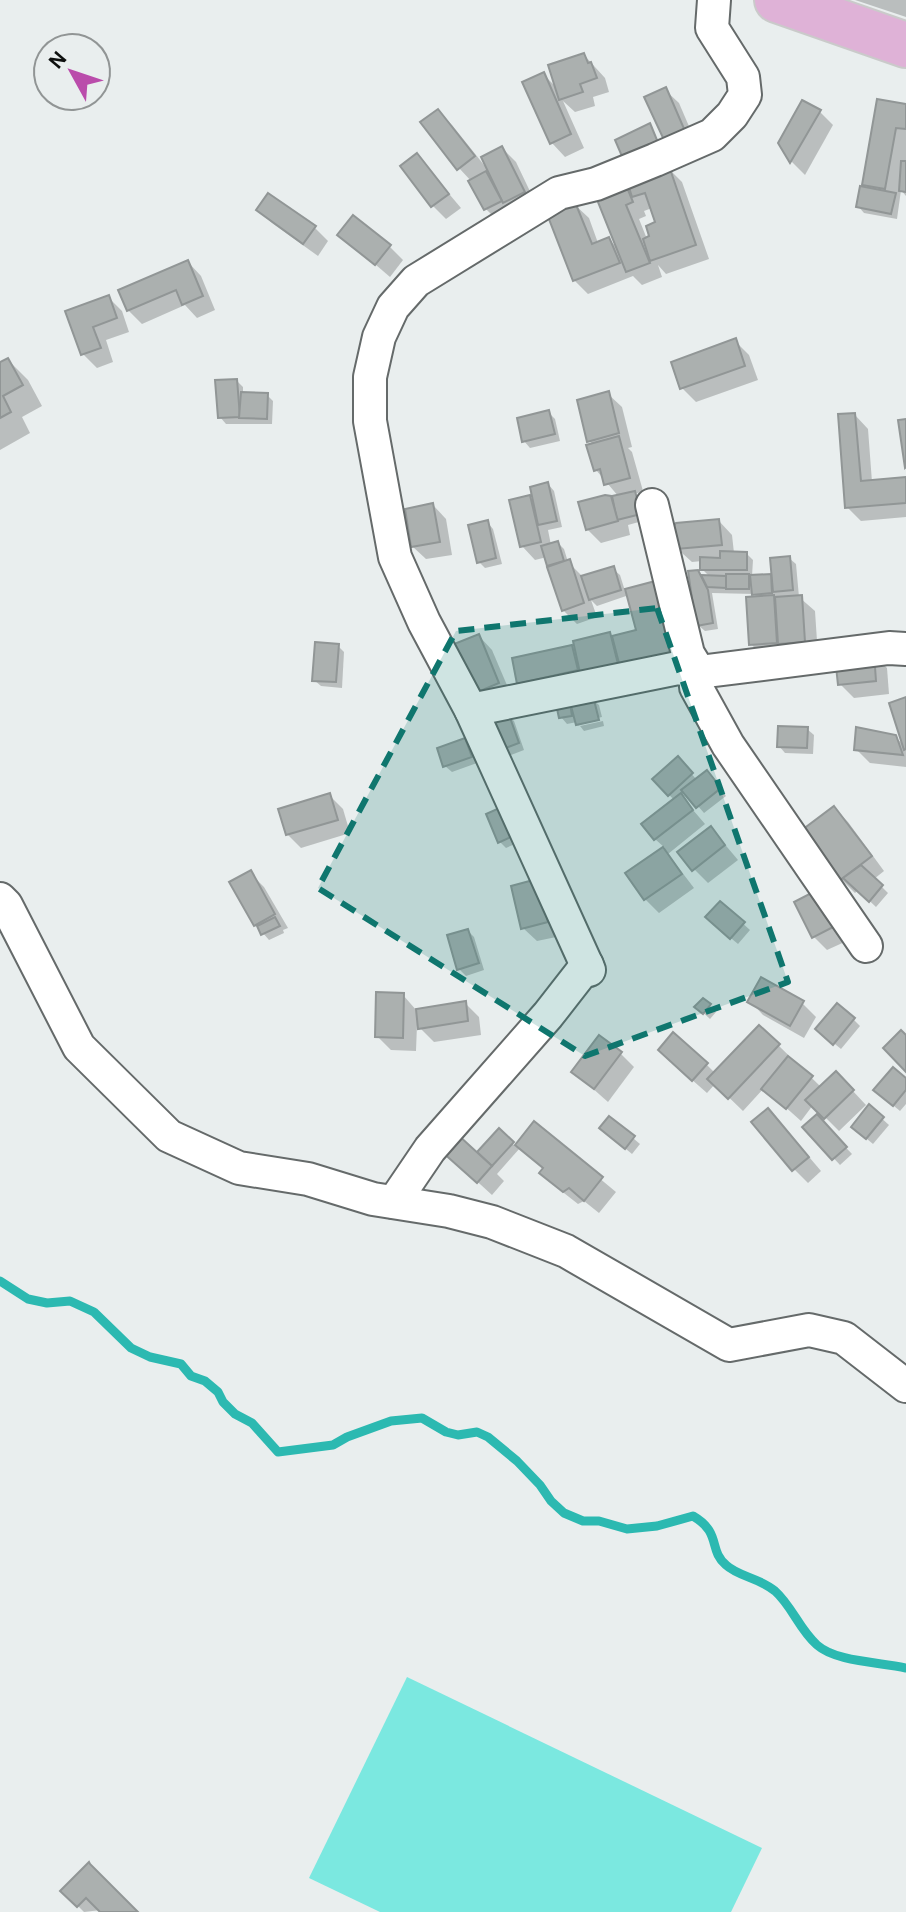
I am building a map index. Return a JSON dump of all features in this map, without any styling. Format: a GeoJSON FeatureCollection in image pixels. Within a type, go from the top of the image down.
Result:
{"type":"FeatureCollection","features":[{"type":"Feature","properties":{"kind":"main road"},"geometry":{"type":"LineString","coordinates":[[777,0],[906,45]]}},
{"type":"Feature","properties":{"kind":"street"},"geometry":{"type":"LineString","coordinates":[[394,1202],[430,1149],[588,968],[471,710],[424,622],[395,557],[370,421],[370,377],[379,337],[393,307],[416,281],[449,259],[559,193],[596,184],[712,135],[732,115],[745,95],[743,77],[712,28],[714,0]]}},
{"type":"Feature","properties":{"kind":"street"},"geometry":{"type":"LineString","coordinates":[[652,505],[660,549],[688,654],[699,672],[696,687],[728,745],[866,946]]}},
{"type":"Feature","properties":{"kind":"street"},"geometry":{"type":"LineString","coordinates":[[471,710],[678,668],[699,672],[889,648],[906,649]]}},
{"type":"Feature","properties":{"kind":"street"},"geometry":{"type":"LineString","coordinates":[[0,899],[37,963],[79,1047],[169,1136],[239,1168],[308,1179],[373,1199],[492,1222],[566,1251],[729,1345],[809,1330],[844,1338],[906,1386]]}},
{"type":"Feature","properties":{"kind":"highlighted area"},"geometry":{"type":"Polygon","coordinates":[[[657,608],[788,982],[585,1056],[318,888],[456,631],[657,608]]]}},
{"type":"Feature","properties":{"kind":"shaded area"},"geometry":{"type":"Polygon","coordinates":[[[407,1677],[762,1848],[731,1912],[380,1912],[309,1878],[407,1677]]]}},
{"type":"Feature","properties":{"kind":"building"},"geometry":{"type":"Polygon","coordinates":[[[584,53],[597,78],[580,84],[583,92],[559,100],[548,65],[584,53]]]}},
{"type":"Feature","properties":{"kind":"building"},"geometry":{"type":"Polygon","coordinates":[[[544,72],[571,134],[550,144],[522,82],[544,72]]]}},
{"type":"Feature","properties":{"kind":"building"},"geometry":{"type":"Polygon","coordinates":[[[666,87],[685,131],[664,140],[644,97],[666,87]]]}},
{"type":"Feature","properties":{"kind":"building"},"geometry":{"type":"Polygon","coordinates":[[[877,99],[906,104],[906,129],[896,128],[885,189],[862,185],[877,99]]]}},
{"type":"Feature","properties":{"kind":"building"},"geometry":{"type":"Polygon","coordinates":[[[802,100],[821,110],[790,163],[778,143],[802,100]]]}},
{"type":"Feature","properties":{"kind":"building"},"geometry":{"type":"Polygon","coordinates":[[[438,109],[475,156],[457,170],[420,122],[438,109]]]}},
{"type":"Feature","properties":{"kind":"building"},"geometry":{"type":"Polygon","coordinates":[[[650,123],[659,145],[624,161],[615,140],[650,123]]]}},
{"type":"Feature","properties":{"kind":"building"},"geometry":{"type":"Polygon","coordinates":[[[502,146],[525,192],[503,203],[481,157],[502,146]]]}},
{"type":"Feature","properties":{"kind":"building"},"geometry":{"type":"Polygon","coordinates":[[[417,153],[449,194],[431,207],[400,166],[417,153]]]}},
{"type":"Feature","properties":{"kind":"building"},"geometry":{"type":"Polygon","coordinates":[[[901,161],[906,161],[906,192],[899,191],[901,161]]]}},
{"type":"Feature","properties":{"kind":"building"},"geometry":{"type":"Polygon","coordinates":[[[669,166],[696,245],[650,261],[643,239],[649,236],[646,226],[655,222],[645,193],[632,197],[627,181],[669,166]]]}},
{"type":"Feature","properties":{"kind":"building"},"geometry":{"type":"Polygon","coordinates":[[[486,171],[502,201],[484,210],[468,181],[486,171]]]}},
{"type":"Feature","properties":{"kind":"building"},"geometry":{"type":"Polygon","coordinates":[[[624,180],[633,202],[626,205],[650,263],[626,272],[594,192],[624,180]]]}},
{"type":"Feature","properties":{"kind":"building"},"geometry":{"type":"Polygon","coordinates":[[[860,186],[896,193],[891,214],[856,207],[860,186]]]}},
{"type":"Feature","properties":{"kind":"building"},"geometry":{"type":"Polygon","coordinates":[[[268,193],[316,226],[303,244],[256,210],[268,193]]]}},
{"type":"Feature","properties":{"kind":"building"},"geometry":{"type":"Polygon","coordinates":[[[575,202],[592,244],[609,237],[620,263],[573,281],[547,214],[575,202]]]}},
{"type":"Feature","properties":{"kind":"building"},"geometry":{"type":"Polygon","coordinates":[[[353,215],[391,245],[375,265],[337,235],[353,215]]]}},
{"type":"Feature","properties":{"kind":"building"},"geometry":{"type":"Polygon","coordinates":[[[188,260],[203,296],[182,305],[176,290],[127,311],[118,290],[188,260]]]}},
{"type":"Feature","properties":{"kind":"building"},"geometry":{"type":"Polygon","coordinates":[[[109,295],[117,318],[93,327],[101,348],[81,355],[65,311],[109,295]]]}},
{"type":"Feature","properties":{"kind":"building"},"geometry":{"type":"Polygon","coordinates":[[[736,338],[745,366],[680,389],[671,362],[736,338]]]}},
{"type":"Feature","properties":{"kind":"building"},"geometry":{"type":"Polygon","coordinates":[[[8,358],[23,385],[3,396],[11,412],[0,418],[0,362],[8,358]]]}},
{"type":"Feature","properties":{"kind":"building"},"geometry":{"type":"Polygon","coordinates":[[[237,379],[240,417],[218,418],[215,380],[237,379]]]}},
{"type":"Feature","properties":{"kind":"building"},"geometry":{"type":"Polygon","coordinates":[[[609,391],[619,433],[587,442],[577,400],[609,391]]]}},
{"type":"Feature","properties":{"kind":"building"},"geometry":{"type":"Polygon","coordinates":[[[241,392],[268,393],[267,419],[239,418],[241,392]]]}},
{"type":"Feature","properties":{"kind":"building"},"geometry":{"type":"Polygon","coordinates":[[[549,410],[555,434],[522,442],[517,418],[549,410]]]}},
{"type":"Feature","properties":{"kind":"building"},"geometry":{"type":"Polygon","coordinates":[[[855,413],[861,481],[906,477],[906,503],[845,508],[838,414],[855,413]]]}},
{"type":"Feature","properties":{"kind":"building"},"geometry":{"type":"Polygon","coordinates":[[[906,419],[906,467],[905,468],[898,420],[906,419]]]}},
{"type":"Feature","properties":{"kind":"building"},"geometry":{"type":"Polygon","coordinates":[[[619,436],[630,478],[604,485],[600,469],[594,471],[586,445],[619,436]]]}},
{"type":"Feature","properties":{"kind":"building"},"geometry":{"type":"Polygon","coordinates":[[[548,482],[557,521],[538,525],[530,487],[548,482]]]}},
{"type":"Feature","properties":{"kind":"building"},"geometry":{"type":"Polygon","coordinates":[[[635,491],[641,514],[617,520],[612,496],[635,491]]]}},
{"type":"Feature","properties":{"kind":"building"},"geometry":{"type":"Polygon","coordinates":[[[530,495],[541,542],[520,547],[509,500],[530,495]]]}},
{"type":"Feature","properties":{"kind":"building"},"geometry":{"type":"Polygon","coordinates":[[[611,496],[618,521],[586,530],[578,502],[611,496]]]}},
{"type":"Feature","properties":{"kind":"building"},"geometry":{"type":"Polygon","coordinates":[[[433,503],[440,542],[411,547],[405,509],[433,503]]]}},
{"type":"Feature","properties":{"kind":"building"},"geometry":{"type":"Polygon","coordinates":[[[719,519],[722,545],[676,549],[669,533],[676,523],[719,519]]]}},
{"type":"Feature","properties":{"kind":"building"},"geometry":{"type":"Polygon","coordinates":[[[488,520],[496,558],[477,563],[468,525],[488,520]]]}},
{"type":"Feature","properties":{"kind":"building"},"geometry":{"type":"Polygon","coordinates":[[[558,541],[564,561],[547,566],[541,546],[558,541]]]}},
{"type":"Feature","properties":{"kind":"building"},"geometry":{"type":"Polygon","coordinates":[[[720,551],[747,552],[747,570],[700,570],[700,557],[720,558],[720,551]]]}},
{"type":"Feature","properties":{"kind":"building"},"geometry":{"type":"Polygon","coordinates":[[[790,556],[793,590],[773,592],[770,558],[790,556]]]}},
{"type":"Feature","properties":{"kind":"building"},"geometry":{"type":"Polygon","coordinates":[[[570,559],[584,603],[562,611],[547,567],[570,559]]]}},
{"type":"Feature","properties":{"kind":"building"},"geometry":{"type":"Polygon","coordinates":[[[614,566],[621,590],[589,600],[581,576],[614,566]]]}},
{"type":"Feature","properties":{"kind":"building"},"geometry":{"type":"Polygon","coordinates":[[[698,570],[708,590],[713,623],[696,626],[688,571],[698,570]]]}},
{"type":"Feature","properties":{"kind":"building"},"geometry":{"type":"Polygon","coordinates":[[[726,574],[749,574],[749,589],[726,589],[726,574]]]}},
{"type":"Feature","properties":{"kind":"building"},"geometry":{"type":"Polygon","coordinates":[[[771,574],[772,593],[752,595],[750,575],[771,574]]]}},
{"type":"Feature","properties":{"kind":"building"},"geometry":{"type":"Polygon","coordinates":[[[701,575],[726,576],[726,588],[707,587],[701,575]]]}},
{"type":"Feature","properties":{"kind":"building"},"geometry":{"type":"Polygon","coordinates":[[[659,580],[676,644],[671,654],[620,667],[612,636],[636,630],[625,589],[659,580]]]}},
{"type":"Feature","properties":{"kind":"building"},"geometry":{"type":"Polygon","coordinates":[[[774,595],[777,643],[749,645],[746,597],[774,595]]]}},
{"type":"Feature","properties":{"kind":"building"},"geometry":{"type":"Polygon","coordinates":[[[802,595],[805,642],[778,644],[775,597],[802,595]]]}},
{"type":"Feature","properties":{"kind":"building"},"geometry":{"type":"Polygon","coordinates":[[[610,632],[618,664],[580,673],[573,641],[610,632]]]}},
{"type":"Feature","properties":{"kind":"building"},"geometry":{"type":"Polygon","coordinates":[[[479,634],[499,683],[473,694],[454,644],[479,634]]]}},
{"type":"Feature","properties":{"kind":"building"},"geometry":{"type":"Polygon","coordinates":[[[315,642],[339,644],[336,682],[312,681],[315,642]]]}},
{"type":"Feature","properties":{"kind":"building"},"geometry":{"type":"Polygon","coordinates":[[[572,645],[578,670],[517,684],[512,658],[572,645]]]}},
{"type":"Feature","properties":{"kind":"building"},"geometry":{"type":"Polygon","coordinates":[[[874,653],[876,681],[838,685],[835,657],[874,653]]]}},
{"type":"Feature","properties":{"kind":"building"},"geometry":{"type":"Polygon","coordinates":[[[593,696],[599,720],[576,725],[570,702],[593,696]]]}},
{"type":"Feature","properties":{"kind":"building"},"geometry":{"type":"Polygon","coordinates":[[[906,697],[906,749],[904,750],[889,703],[906,697]]]}},
{"type":"Feature","properties":{"kind":"building"},"geometry":{"type":"Polygon","coordinates":[[[570,702],[572,716],[559,718],[556,704],[570,702]]]}},
{"type":"Feature","properties":{"kind":"building"},"geometry":{"type":"Polygon","coordinates":[[[508,712],[519,743],[503,749],[492,718],[508,712]]]}},
{"type":"Feature","properties":{"kind":"building"},"geometry":{"type":"Polygon","coordinates":[[[778,726],[808,727],[807,748],[777,747],[778,726]]]}},
{"type":"Feature","properties":{"kind":"building"},"geometry":{"type":"Polygon","coordinates":[[[856,727],[896,735],[903,755],[854,750],[856,727]]]}},
{"type":"Feature","properties":{"kind":"building"},"geometry":{"type":"Polygon","coordinates":[[[465,738],[472,757],[443,767],[437,748],[465,738]]]}},
{"type":"Feature","properties":{"kind":"building"},"geometry":{"type":"Polygon","coordinates":[[[678,756],[693,773],[668,796],[652,779],[678,756]]]}},
{"type":"Feature","properties":{"kind":"building"},"geometry":{"type":"Polygon","coordinates":[[[707,770],[721,788],[696,808],[681,790],[707,770]]]}},
{"type":"Feature","properties":{"kind":"building"},"geometry":{"type":"Polygon","coordinates":[[[330,793],[338,820],[286,835],[278,809],[330,793]]]}},
{"type":"Feature","properties":{"kind":"building"},"geometry":{"type":"Polygon","coordinates":[[[681,793],[693,810],[654,840],[641,824],[681,793]]]}},
{"type":"Feature","properties":{"kind":"building"},"geometry":{"type":"Polygon","coordinates":[[[506,805],[519,833],[498,843],[486,814],[506,805]]]}},
{"type":"Feature","properties":{"kind":"building"},"geometry":{"type":"Polygon","coordinates":[[[834,806],[872,856],[839,881],[802,830],[834,806]]]}},
{"type":"Feature","properties":{"kind":"building"},"geometry":{"type":"Polygon","coordinates":[[[711,826],[725,845],[692,871],[677,852],[711,826]]]}},
{"type":"Feature","properties":{"kind":"building"},"geometry":{"type":"Polygon","coordinates":[[[663,847],[682,874],[644,900],[625,873],[663,847]]]}},
{"type":"Feature","properties":{"kind":"building"},"geometry":{"type":"Polygon","coordinates":[[[861,865],[883,885],[869,902],[843,878],[861,865]]]}},
{"type":"Feature","properties":{"kind":"building"},"geometry":{"type":"Polygon","coordinates":[[[251,870],[275,914],[254,926],[229,882],[251,870]]]}},
{"type":"Feature","properties":{"kind":"building"},"geometry":{"type":"Polygon","coordinates":[[[537,879],[548,922],[521,929],[511,886],[537,879]]]}},
{"type":"Feature","properties":{"kind":"building"},"geometry":{"type":"Polygon","coordinates":[[[819,889],[837,925],[812,938],[794,902],[819,889]]]}},
{"type":"Feature","properties":{"kind":"building"},"geometry":{"type":"Polygon","coordinates":[[[720,901],[745,922],[730,939],[705,917],[720,901]]]}},
{"type":"Feature","properties":{"kind":"building"},"geometry":{"type":"Polygon","coordinates":[[[275,917],[280,926],[261,935],[257,926],[275,917]]]}},
{"type":"Feature","properties":{"kind":"building"},"geometry":{"type":"Polygon","coordinates":[[[468,929],[479,963],[457,970],[447,935],[468,929]]]}},
{"type":"Feature","properties":{"kind":"building"},"geometry":{"type":"Polygon","coordinates":[[[761,977],[804,1001],[790,1026],[747,1002],[761,977]]]}},
{"type":"Feature","properties":{"kind":"building"},"geometry":{"type":"Polygon","coordinates":[[[376,992],[404,993],[403,1038],[375,1037],[376,992]]]}},
{"type":"Feature","properties":{"kind":"building"},"geometry":{"type":"Polygon","coordinates":[[[703,998],[711,1004],[703,1014],[694,1007],[703,998]]]}},
{"type":"Feature","properties":{"kind":"building"},"geometry":{"type":"Polygon","coordinates":[[[466,1001],[468,1021],[418,1029],[416,1009],[466,1001]]]}},
{"type":"Feature","properties":{"kind":"building"},"geometry":{"type":"Polygon","coordinates":[[[837,1003],[855,1018],[833,1045],[815,1029],[837,1003]]]}},
{"type":"Feature","properties":{"kind":"building"},"geometry":{"type":"Polygon","coordinates":[[[759,1025],[780,1044],[728,1099],[707,1079],[759,1025]]]}},
{"type":"Feature","properties":{"kind":"building"},"geometry":{"type":"Polygon","coordinates":[[[901,1030],[906,1035],[906,1072],[883,1048],[901,1030]]]}},
{"type":"Feature","properties":{"kind":"building"},"geometry":{"type":"Polygon","coordinates":[[[673,1032],[708,1063],[692,1081],[658,1050],[673,1032]]]}},
{"type":"Feature","properties":{"kind":"building"},"geometry":{"type":"Polygon","coordinates":[[[599,1035],[622,1052],[594,1089],[571,1072],[599,1035]]]}},
{"type":"Feature","properties":{"kind":"building"},"geometry":{"type":"Polygon","coordinates":[[[788,1056],[813,1076],[786,1109],[761,1089],[788,1056]]]}},
{"type":"Feature","properties":{"kind":"building"},"geometry":{"type":"Polygon","coordinates":[[[893,1067],[906,1078],[906,1090],[893,1106],[873,1090],[893,1067]]]}},
{"type":"Feature","properties":{"kind":"building"},"geometry":{"type":"Polygon","coordinates":[[[836,1071],[854,1090],[824,1119],[805,1100],[836,1071]]]}},
{"type":"Feature","properties":{"kind":"building"},"geometry":{"type":"Polygon","coordinates":[[[869,1104],[884,1117],[866,1139],[851,1127],[869,1104]]]}},
{"type":"Feature","properties":{"kind":"building"},"geometry":{"type":"Polygon","coordinates":[[[768,1108],[809,1157],[792,1171],[751,1122],[768,1108]]]}},
{"type":"Feature","properties":{"kind":"building"},"geometry":{"type":"Polygon","coordinates":[[[817,1114],[847,1147],[832,1160],[802,1127],[817,1114]]]}},
{"type":"Feature","properties":{"kind":"building"},"geometry":{"type":"Polygon","coordinates":[[[609,1116],[635,1136],[625,1149],[599,1128],[609,1116]]]}},
{"type":"Feature","properties":{"kind":"building"},"geometry":{"type":"Polygon","coordinates":[[[534,1121],[603,1177],[584,1201],[569,1188],[563,1192],[539,1173],[543,1168],[515,1145],[534,1121]]]}},
{"type":"Feature","properties":{"kind":"building"},"geometry":{"type":"Polygon","coordinates":[[[499,1128],[514,1142],[492,1166],[477,1152],[499,1128]]]}},
{"type":"Feature","properties":{"kind":"building"},"geometry":{"type":"Polygon","coordinates":[[[457,1134],[492,1166],[477,1183],[441,1151],[457,1134]]]}},
{"type":"Feature","properties":{"kind":"building"},"geometry":{"type":"Polygon","coordinates":[[[89,1862],[138,1912],[100,1912],[86,1898],[77,1907],[60,1891],[89,1862]]]}},
{"type":"Feature","properties":{"kind":"waterway"},"geometry":{"type":"LineString","coordinates":[[0,1281],[28,1299],[47,1303],[70,1301],[94,1312],[131,1348],[150,1357],[181,1364],[191,1376],[205,1381],[218,1392],[223,1402],[235,1414],[252,1423],[278,1452],[333,1445],[391,1421],[422,1418],[446,1432],[458,1435],[477,1432],[488,1437],[517,1461],[564,1513],[583,1521],[599,1521],[627,1529],[657,1526],[693,1516],[708,1529],[717,1553],[726,1565],[775,1591],[805,1632],[825,1651],[906,1668]]}}]}
